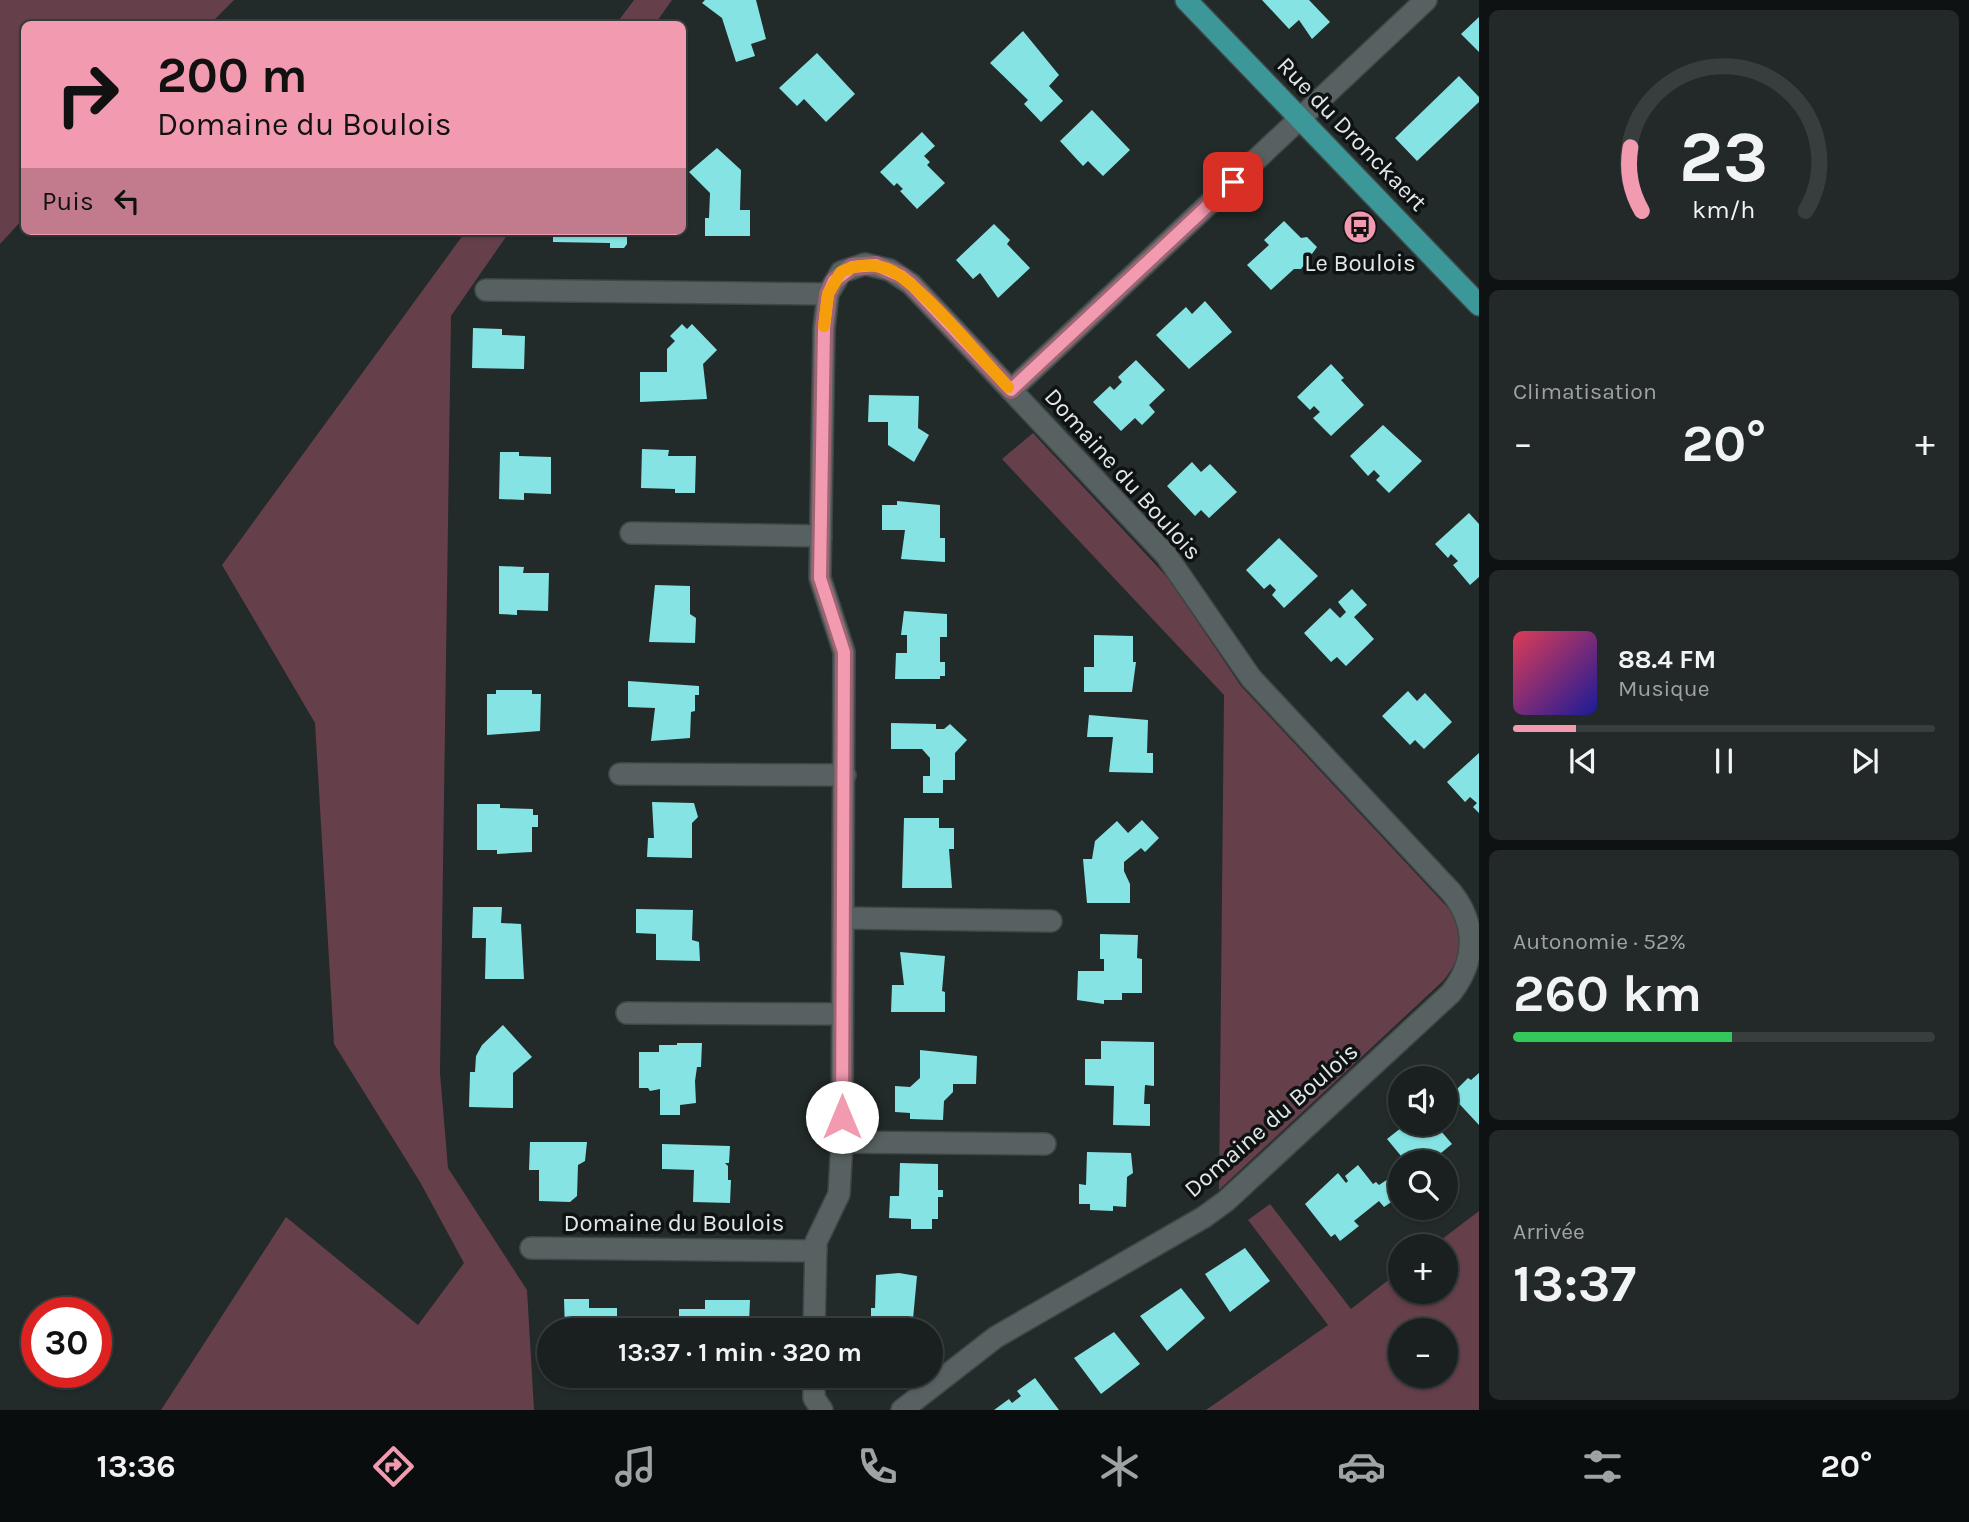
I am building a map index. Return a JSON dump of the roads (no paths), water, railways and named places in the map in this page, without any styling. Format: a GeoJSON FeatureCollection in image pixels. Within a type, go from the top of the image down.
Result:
{"type":"FeatureCollection","features":[{"type":"Feature","properties":{"kind":"main road","name":"Rue du Dronckaert"},"geometry":{"type":"LineString","coordinates":[[1186,0],[1479,305]]}},
{"type":"Feature","properties":{"kind":"street","name":"Domaine du Boulois"},"geometry":{"type":"LineString","coordinates":[[1011,390],[1426,0]]}},
{"type":"Feature","properties":{"kind":"street","name":"Domaine du Boulois"},"geometry":{"type":"LineString","coordinates":[[814,1318],[816,1242],[839,1194],[842,1143],[844,652],[821,591],[824,328],[828,294],[834,281],[852,267],[865,264],[890,270],[911,284],[1166,555],[1251,678],[1452,893],[1468,921],[1474,954],[1451,993],[1226,1200],[1203,1217],[996,1337],[902,1410]]}},
{"type":"Feature","properties":{"kind":"street"},"geometry":{"type":"LineString","coordinates":[[486,290],[828,294]]}},
{"type":"Feature","properties":{"kind":"street"},"geometry":{"type":"LineString","coordinates":[[631,533],[821,536]]}},
{"type":"Feature","properties":{"kind":"street"},"geometry":{"type":"LineString","coordinates":[[620,774],[845,775]]}},
{"type":"Feature","properties":{"kind":"street"},"geometry":{"type":"LineString","coordinates":[[844,918],[1051,921]]}},
{"type":"Feature","properties":{"kind":"street"},"geometry":{"type":"LineString","coordinates":[[627,1013],[842,1014]]}},
{"type":"Feature","properties":{"kind":"street"},"geometry":{"type":"LineString","coordinates":[[842,1143],[1045,1144]]}},
{"type":"Feature","properties":{"kind":"street","name":"Domaine du Boulois"},"geometry":{"type":"LineString","coordinates":[[531,1248],[816,1251]]}},
{"type":"Feature","properties":{"kind":"street"},"geometry":{"type":"LineString","coordinates":[[814,1388],[814,1398],[822,1410]]}},
{"type":"Feature","properties":{"kind":"place","name":"Le Boulois"},"geometry":{"type":"Point","coordinates":[1360,227]}}]}
